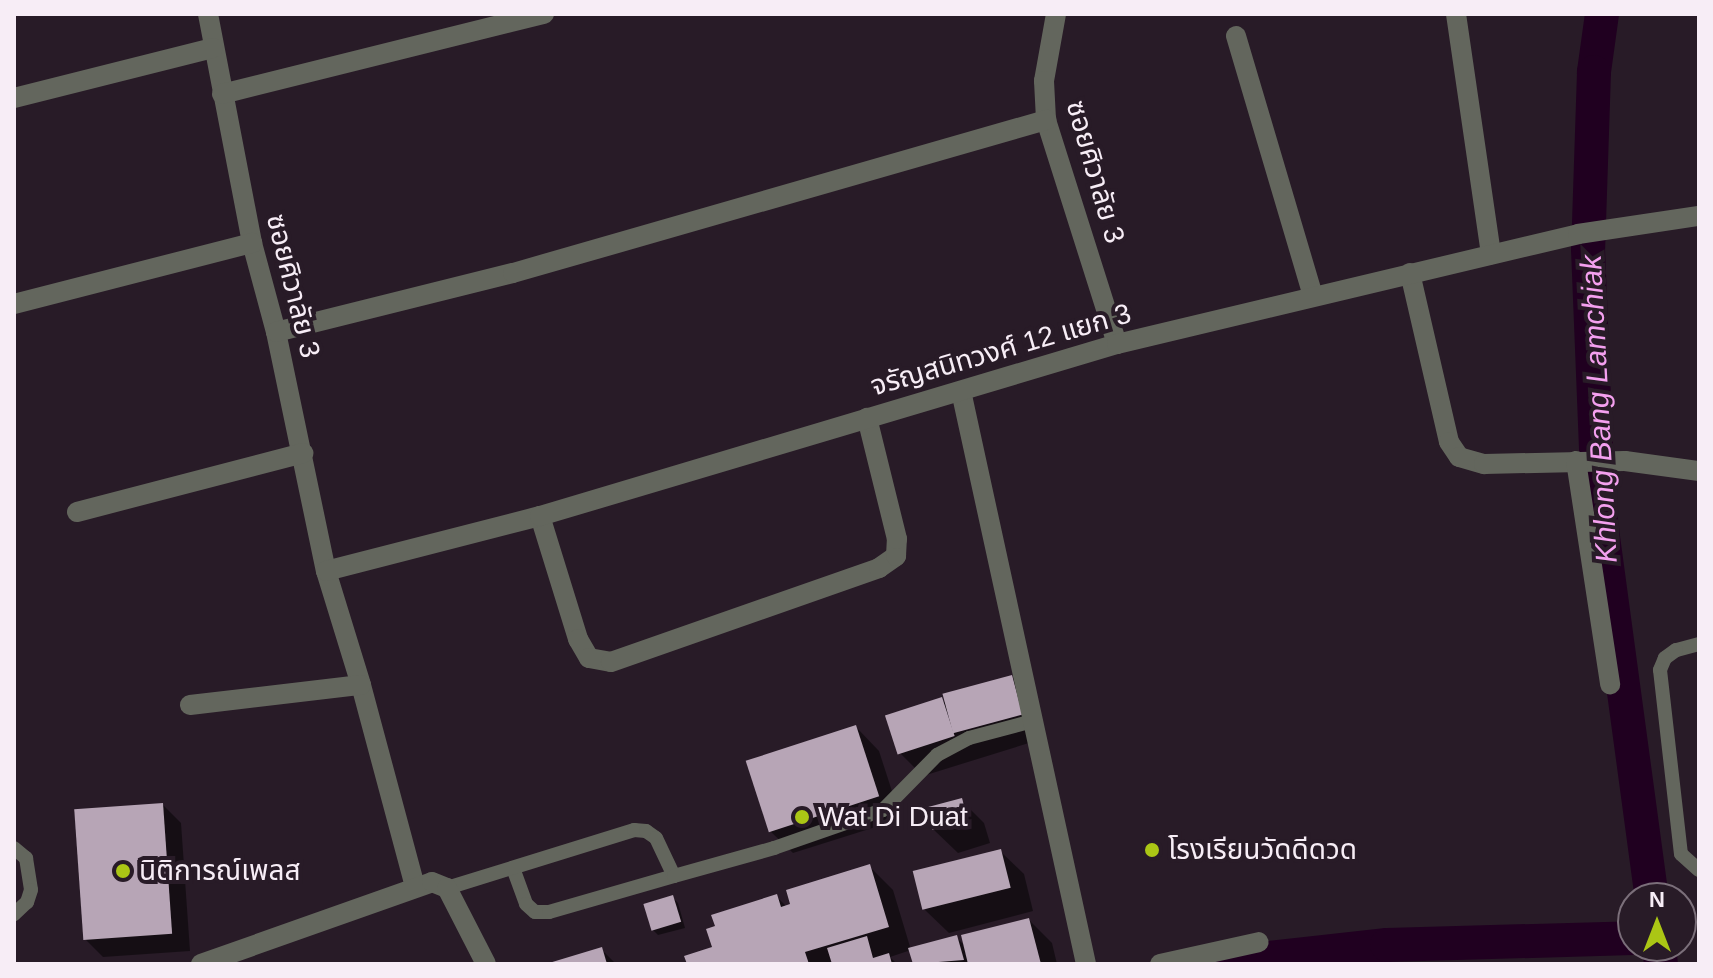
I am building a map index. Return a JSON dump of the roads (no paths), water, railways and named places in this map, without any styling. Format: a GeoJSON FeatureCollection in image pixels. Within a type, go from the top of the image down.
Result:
{"type":"FeatureCollection","features":[{"type":"Feature","properties":{"kind":"street","name":"ซอยศิวาลัย 3"},"geometry":{"type":"LineString","coordinates":[[208,14],[252,243],[276,332],[326,571],[361,685],[415,887]]}},
{"type":"Feature","properties":{"kind":"street"},"geometry":{"type":"LineString","coordinates":[[222,94],[544,14]]}},
{"type":"Feature","properties":{"kind":"street","name":"ซอยศิวาลัย 3"},"geometry":{"type":"LineString","coordinates":[[1056,14],[1044,81],[1046,120],[1117,344]]}},
{"type":"Feature","properties":{"kind":"street"},"geometry":{"type":"LineString","coordinates":[[1456,14],[1491,254]]}},
{"type":"Feature","properties":{"kind":"street"},"geometry":{"type":"LineString","coordinates":[[1236,36],[1313,296]]}},
{"type":"Feature","properties":{"kind":"street"},"geometry":{"type":"LineString","coordinates":[[14,98],[213,48]]}},
{"type":"Feature","properties":{"kind":"street"},"geometry":{"type":"LineString","coordinates":[[276,332],[513,273],[1046,120]]}},
{"type":"Feature","properties":{"kind":"street","name":"จรัญสนิทวงศ์ 12 แยก 3"},"geometry":{"type":"LineString","coordinates":[[326,571],[540,516],[1117,344],[1578,234],[1699,216]]}},
{"type":"Feature","properties":{"kind":"street"},"geometry":{"type":"LineString","coordinates":[[14,304],[252,243]]}},
{"type":"Feature","properties":{"kind":"street"},"geometry":{"type":"LineString","coordinates":[[1410,273],[1449,442],[1459,457],[1484,464],[1625,461],[1699,471]]}},
{"type":"Feature","properties":{"kind":"street"},"geometry":{"type":"LineString","coordinates":[[961,391],[1086,964]]}},
{"type":"Feature","properties":{"kind":"street"},"geometry":{"type":"LineString","coordinates":[[540,516],[578,639],[589,658],[611,662],[879,568],[896,556],[897,539],[867,418]]}},
{"type":"Feature","properties":{"kind":"street"},"geometry":{"type":"LineString","coordinates":[[77,512],[303,453]]}},
{"type":"Feature","properties":{"kind":"street"},"geometry":{"type":"LineString","coordinates":[[1581,461],[1610,684]]}},
{"type":"Feature","properties":{"kind":"street"},"geometry":{"type":"LineString","coordinates":[[190,705],[361,685]]}},
{"type":"Feature","properties":{"kind":"street"},"geometry":{"type":"LineString","coordinates":[[201,964],[432,882],[447,888],[486,964]]}},
{"type":"Feature","properties":{"kind":"street"},"geometry":{"type":"LineString","coordinates":[[1160,964],[1234,955],[1259,942]]}},
{"type":"Feature","properties":{"kind":"lane"},"geometry":{"type":"LineString","coordinates":[[1699,644],[1676,650],[1665,658],[1660,689],[1681,854],[1699,870]]}},
{"type":"Feature","properties":{"kind":"lane"},"geometry":{"type":"LineString","coordinates":[[513,868],[526,904],[535,912],[549,912],[774,848],[883,810],[937,755],[969,738],[1033,721]]}},
{"type":"Feature","properties":{"kind":"lane"},"geometry":{"type":"LineString","coordinates":[[447,888],[634,830],[646,831],[656,838],[674,876]]}},
{"type":"Feature","properties":{"kind":"lane"},"geometry":{"type":"LineString","coordinates":[[14,848],[26,858],[31,890],[27,902],[14,914]]}},
{"type":"Feature","properties":{"kind":"waterway","name":"Khlong Bang Lamchiak"},"geometry":{"type":"LineString","coordinates":[[1602,14],[1594,72],[1588,249],[1598,500],[1650,882]]}},
{"type":"Feature","properties":{"kind":"waterway"},"geometry":{"type":"LineString","coordinates":[[1215,964],[1387,945],[1617,938]]}},
{"type":"Feature","properties":{"kind":"place","name":"Wat Di Duat"},"geometry":{"type":"Point","coordinates":[802,817]}},
{"type":"Feature","properties":{"kind":"place","name":"โรงเรียนวัดดีดวด"},"geometry":{"type":"Point","coordinates":[1152,850]}},
{"type":"Feature","properties":{"kind":"place","name":"นิติการณ์เพลส"},"geometry":{"type":"Point","coordinates":[123,871]}}]}
